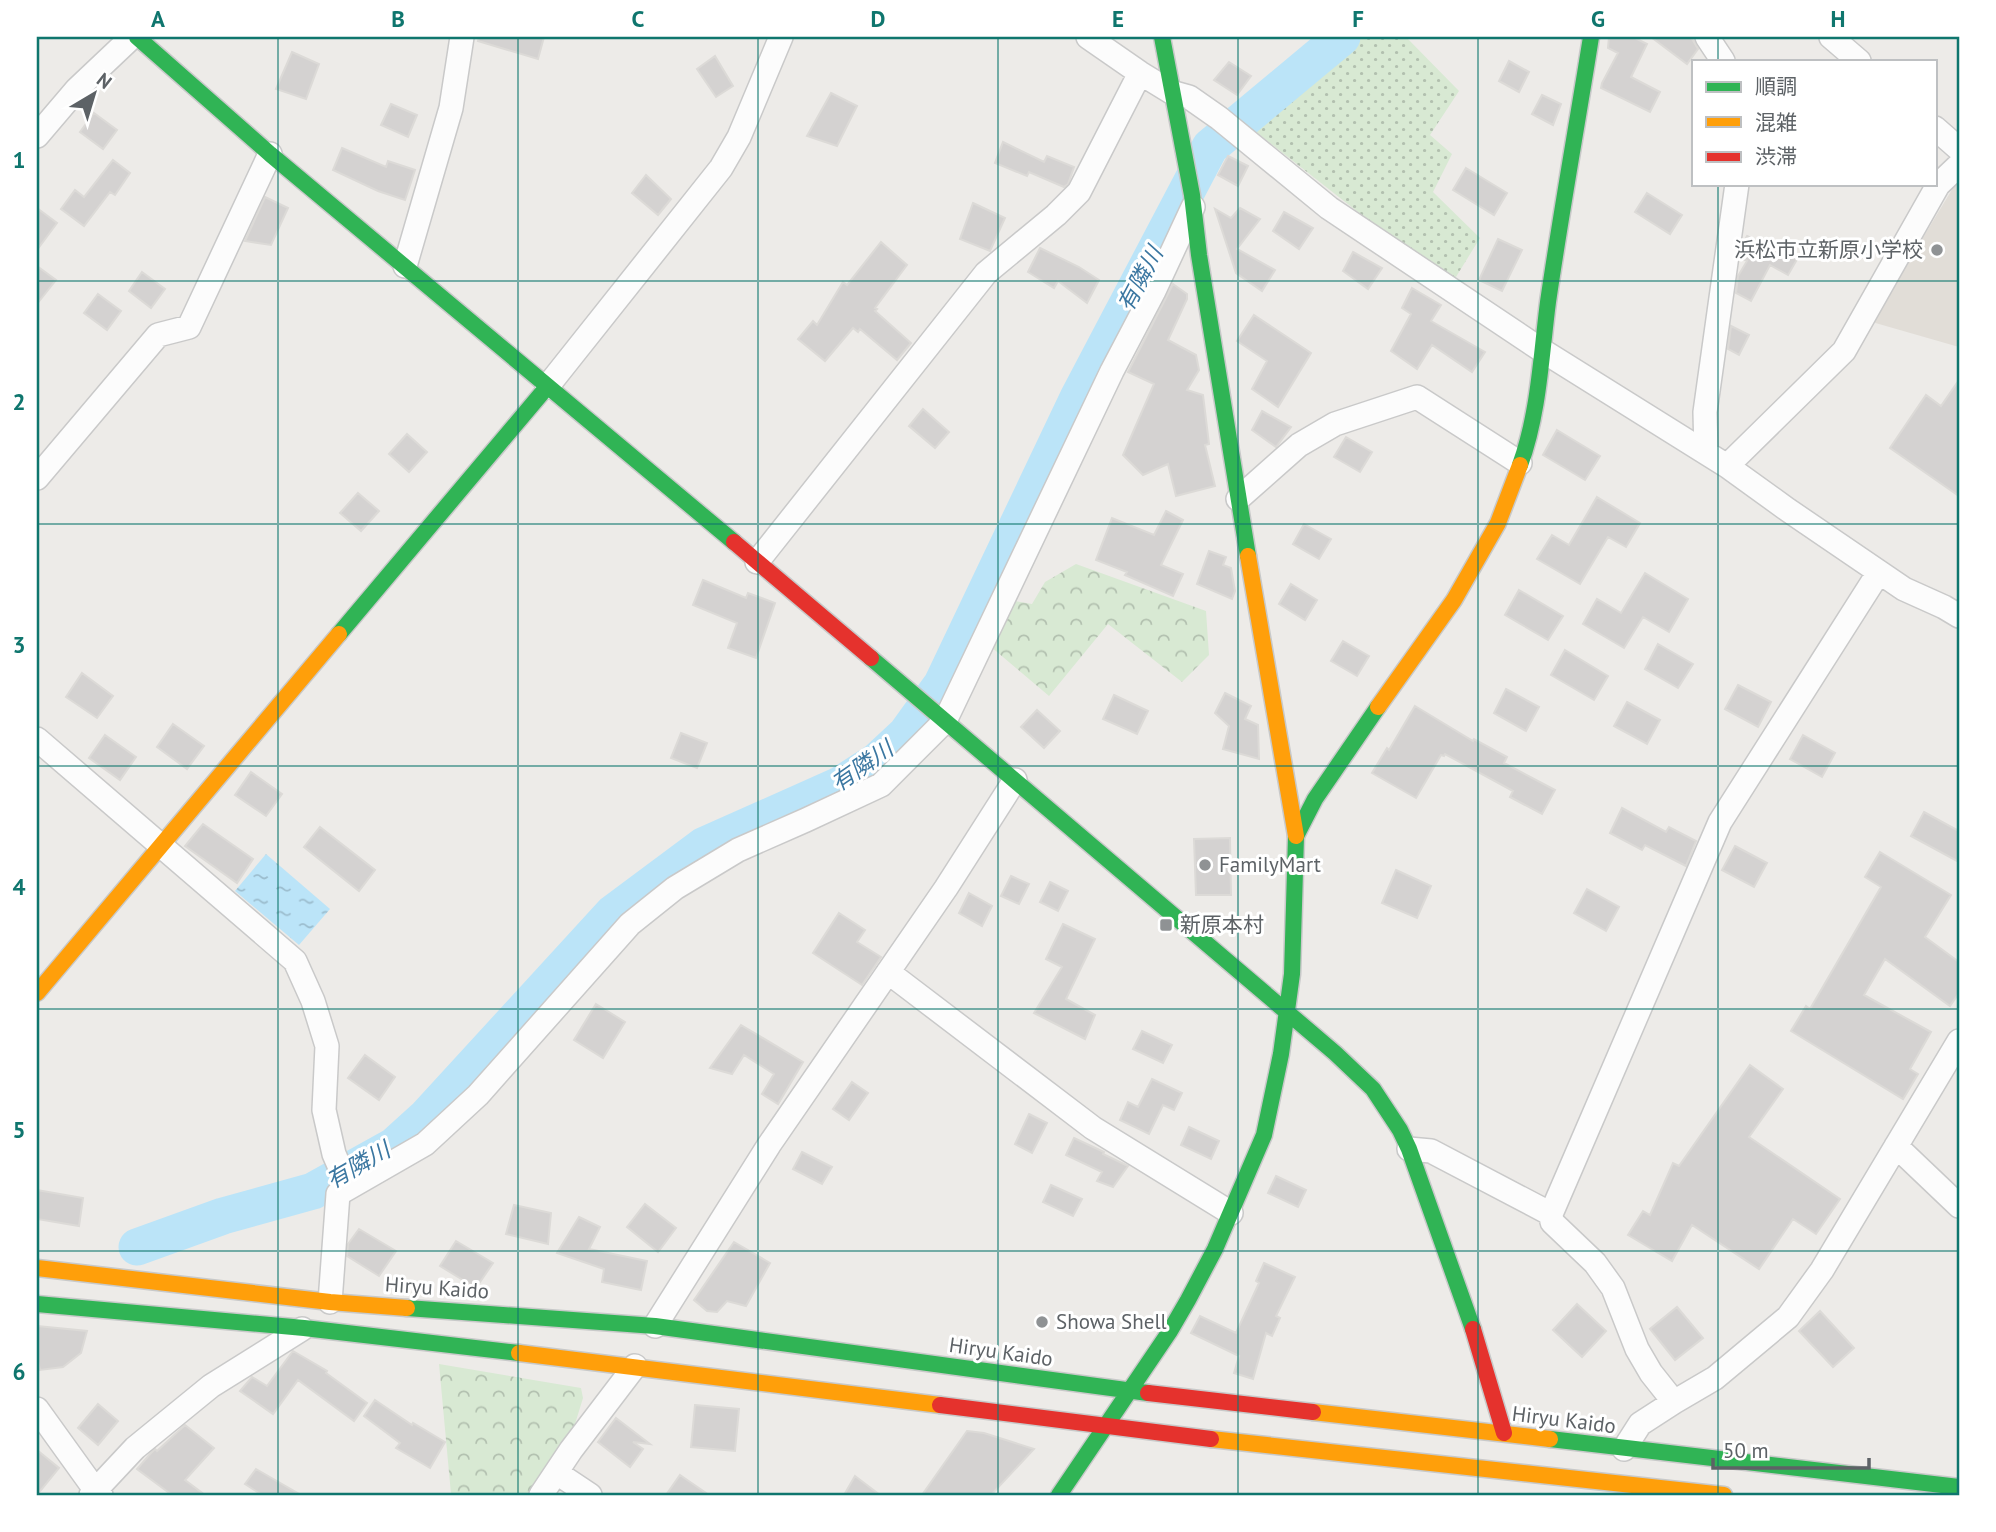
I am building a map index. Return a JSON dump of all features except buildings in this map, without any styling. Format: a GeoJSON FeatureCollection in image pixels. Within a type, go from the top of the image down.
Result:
{"type":"FeatureCollection","features":[{"type":"Feature","properties":{"kind":"main road"},"geometry":{"type":"LineString","coordinates":[[134,37],[942,718],[1335,1053],[1373,1089],[1409,1149],[1474,1332],[1504,1433]]}},
{"type":"Feature","properties":{"kind":"main road"},"geometry":{"type":"LineString","coordinates":[[1059,1495],[1170,1331],[1215,1249],[1264,1135],[1282,1054],[1292,974],[1296,836],[1238,499],[1186,163],[1162,37]]}},
{"type":"Feature","properties":{"kind":"main road"},"geometry":{"type":"LineString","coordinates":[[1296,836],[1337,765],[1454,600],[1498,523],[1527,445],[1591,37]]}},
{"type":"Feature","properties":{"kind":"main road"},"geometry":{"type":"LineString","coordinates":[[37,993],[547,387]]}},
{"type":"Feature","properties":{"kind":"main road","name":"Hiryu Kaido"},"geometry":{"type":"LineString","coordinates":[[37,1268],[330,1302],[654,1326],[1130,1391],[1849,1473],[1959,1488]]}},
{"type":"Feature","properties":{"kind":"main road"},"geometry":{"type":"LineString","coordinates":[[37,1304],[304,1328],[635,1366],[1106,1427],[1724,1495]]}},
{"type":"Feature","properties":{"kind":"street"},"geometry":{"type":"LineString","coordinates":[[37,136],[77,89],[134,37]]}},
{"type":"Feature","properties":{"kind":"street"},"geometry":{"type":"LineString","coordinates":[[405,266],[451,108],[462,37]]}},
{"type":"Feature","properties":{"kind":"street"},"geometry":{"type":"LineString","coordinates":[[547,387],[722,168],[739,137],[781,37]]}},
{"type":"Feature","properties":{"kind":"street"},"geometry":{"type":"LineString","coordinates":[[1088,37],[1171,92],[1189,97],[1219,118],[1329,208],[1543,351],[1706,452],[1904,589],[1959,616]]}},
{"type":"Feature","properties":{"kind":"street"},"geometry":{"type":"LineString","coordinates":[[1707,37],[1722,60]]}},
{"type":"Feature","properties":{"kind":"street"},"geometry":{"type":"LineString","coordinates":[[1830,37],[1857,60]]}},
{"type":"Feature","properties":{"kind":"street"},"geometry":{"type":"LineString","coordinates":[[757,562],[986,273],[1056,215],[1079,192],[1140,73]]}},
{"type":"Feature","properties":{"kind":"street"},"geometry":{"type":"LineString","coordinates":[[1937,130],[1959,149]]}},
{"type":"Feature","properties":{"kind":"street"},"geometry":{"type":"LineString","coordinates":[[37,478],[158,335],[189,327],[270,154]]}},
{"type":"Feature","properties":{"kind":"street"},"geometry":{"type":"LineString","coordinates":[[1727,466],[1844,351],[1938,185],[1959,165]]}},
{"type":"Feature","properties":{"kind":"street"},"geometry":{"type":"LineString","coordinates":[[1706,452],[1705,412],[1737,186]]}},
{"type":"Feature","properties":{"kind":"street"},"geometry":{"type":"LineString","coordinates":[[342,1189],[425,1144],[478,1095],[630,924],[674,888],[738,850],[881,785],[942,718],[1154,291],[1192,201]]}},
{"type":"Feature","properties":{"kind":"street"},"geometry":{"type":"LineString","coordinates":[[1238,499],[1299,445],[1335,424],[1418,397],[1520,463]]}},
{"type":"Feature","properties":{"kind":"street"},"geometry":{"type":"LineString","coordinates":[[1674,1402],[1651,1373],[1637,1349],[1613,1288],[1595,1263],[1552,1222],[1551,1214],[1720,822],[1879,572]]}},
{"type":"Feature","properties":{"kind":"street"},"geometry":{"type":"LineString","coordinates":[[37,739],[295,961],[310,993],[327,1046],[324,1110],[342,1189],[330,1302]]}},
{"type":"Feature","properties":{"kind":"street"},"geometry":{"type":"LineString","coordinates":[[654,1326],[769,1145],[946,888],[1015,780]]}},
{"type":"Feature","properties":{"kind":"street"},"geometry":{"type":"LineString","coordinates":[[888,972],[1093,1128],[1231,1213]]}},
{"type":"Feature","properties":{"kind":"street"},"geometry":{"type":"LineString","coordinates":[[1624,1449],[1640,1424],[1715,1378],[1788,1317],[1822,1270],[1959,1041]]}},
{"type":"Feature","properties":{"kind":"street"},"geometry":{"type":"LineString","coordinates":[[1896,1146],[1959,1206]]}},
{"type":"Feature","properties":{"kind":"street"},"geometry":{"type":"LineString","coordinates":[[1409,1149],[1431,1151],[1551,1214]]}},
{"type":"Feature","properties":{"kind":"street"},"geometry":{"type":"LineString","coordinates":[[37,1409],[96,1494],[135,1448],[211,1386],[304,1328]]}},
{"type":"Feature","properties":{"kind":"street"},"geometry":{"type":"LineString","coordinates":[[541,1495],[571,1450],[635,1366]]}},
{"type":"Feature","properties":{"kind":"street"},"geometry":{"type":"LineString","coordinates":[[557,1473],[590,1495]]}},
{"type":"Feature","properties":{"kind":"shaded area","name":"浜松市立新原小学校"},"geometry":{"type":"Polygon","coordinates":[[[1959,178],[1959,347],[1872,322],[1959,178]]]}},
{"type":"Feature","properties":{"kind":"green space"},"geometry":{"type":"Polygon","coordinates":[[[1356,37],[1406,37],[1459,91],[1430,135],[1452,154],[1433,192],[1480,238],[1451,285],[1251,128],[1356,37]]]}},
{"type":"Feature","properties":{"kind":"green space"},"geometry":{"type":"Polygon","coordinates":[[[1076,564],[1206,611],[1209,655],[1182,682],[1108,624],[1049,696],[990,646],[1015,601],[1032,604],[1045,582],[1076,564]]]}},
{"type":"Feature","properties":{"kind":"green space"},"geometry":{"type":"Polygon","coordinates":[[[439,1364],[581,1388],[583,1398],[567,1450],[527,1495],[451,1494],[439,1364]]]}},
{"type":"Feature","properties":{"kind":"water"},"geometry":{"type":"Polygon","coordinates":[[[266,854],[330,909],[299,945],[235,891],[266,854]]]}},
{"type":"Feature","properties":{"kind":"waterway","name":"有隣川"},"geometry":{"type":"LineString","coordinates":[[137,1247],[223,1216],[313,1191],[394,1146],[426,1117],[613,913],[703,846],[840,785],[877,761],[906,734],[942,684],[1079,396],[1210,147],[1342,37]]}},
{"type":"Feature","properties":{"kind":"traffic: fast"},"geometry":{"type":"LineString","coordinates":[[137,37],[270,154],[734,542]]}},
{"type":"Feature","properties":{"kind":"traffic: fast"},"geometry":{"type":"LineString","coordinates":[[1162,37],[1192,195],[1199,255],[1248,556]]}},
{"type":"Feature","properties":{"kind":"traffic: fast"},"geometry":{"type":"LineString","coordinates":[[1520,465],[1535,405],[1553,269],[1591,37]]}},
{"type":"Feature","properties":{"kind":"traffic: fast"},"geometry":{"type":"LineString","coordinates":[[339,634],[547,387]]}},
{"type":"Feature","properties":{"kind":"traffic: fast"},"geometry":{"type":"LineString","coordinates":[[871,658],[1335,1053],[1373,1089],[1409,1149],[1473,1329]]}},
{"type":"Feature","properties":{"kind":"traffic: fast"},"geometry":{"type":"LineString","coordinates":[[1059,1495],[1188,1300],[1215,1249],[1264,1135],[1281,1054],[1292,974],[1296,836],[1315,799],[1378,707]]}},
{"type":"Feature","properties":{"kind":"traffic: fast"},"geometry":{"type":"LineString","coordinates":[[37,1304],[304,1328],[519,1353]]}},
{"type":"Feature","properties":{"kind":"traffic: fast"},"geometry":{"type":"LineString","coordinates":[[407,1308],[655,1326],[1148,1393]]}},
{"type":"Feature","properties":{"kind":"traffic: fast"},"geometry":{"type":"LineString","coordinates":[[1550,1439],[1959,1487]]}},
{"type":"Feature","properties":{"kind":"traffic: slow"},"geometry":{"type":"LineString","coordinates":[[1378,707],[1454,600],[1498,523],[1520,465]]}},
{"type":"Feature","properties":{"kind":"traffic: slow"},"geometry":{"type":"LineString","coordinates":[[1248,556],[1296,836]]}},
{"type":"Feature","properties":{"kind":"traffic: slow"},"geometry":{"type":"LineString","coordinates":[[37,993],[339,634]]}},
{"type":"Feature","properties":{"kind":"traffic: slow"},"geometry":{"type":"LineString","coordinates":[[37,1268],[330,1302],[407,1308]]}},
{"type":"Feature","properties":{"kind":"traffic: slow"},"geometry":{"type":"LineString","coordinates":[[519,1353],[940,1405]]}},
{"type":"Feature","properties":{"kind":"traffic: slow"},"geometry":{"type":"LineString","coordinates":[[1313,1412],[1550,1439]]}},
{"type":"Feature","properties":{"kind":"traffic: slow"},"geometry":{"type":"LineString","coordinates":[[1211,1439],[1724,1495]]}},
{"type":"Feature","properties":{"kind":"traffic: jam"},"geometry":{"type":"LineString","coordinates":[[734,542],[871,658]]}},
{"type":"Feature","properties":{"kind":"traffic: jam"},"geometry":{"type":"LineString","coordinates":[[1473,1329],[1504,1433]]}},
{"type":"Feature","properties":{"kind":"traffic: jam"},"geometry":{"type":"LineString","coordinates":[[1148,1393],[1313,1412]]}},
{"type":"Feature","properties":{"kind":"traffic: jam"},"geometry":{"type":"LineString","coordinates":[[940,1405],[1211,1439]]}},
{"type":"Feature","properties":{"kind":"place","name":"浜松市立新原小学校"},"geometry":{"type":"Point","coordinates":[1937,250]}},
{"type":"Feature","properties":{"kind":"place","name":"FamilyMart"},"geometry":{"type":"Point","coordinates":[1205,865]}},
{"type":"Feature","properties":{"kind":"place","name":"新原本村"},"geometry":{"type":"Point","coordinates":[1166,925]}},
{"type":"Feature","properties":{"kind":"place","name":"Showa Shell"},"geometry":{"type":"Point","coordinates":[1042,1322]}}]}
